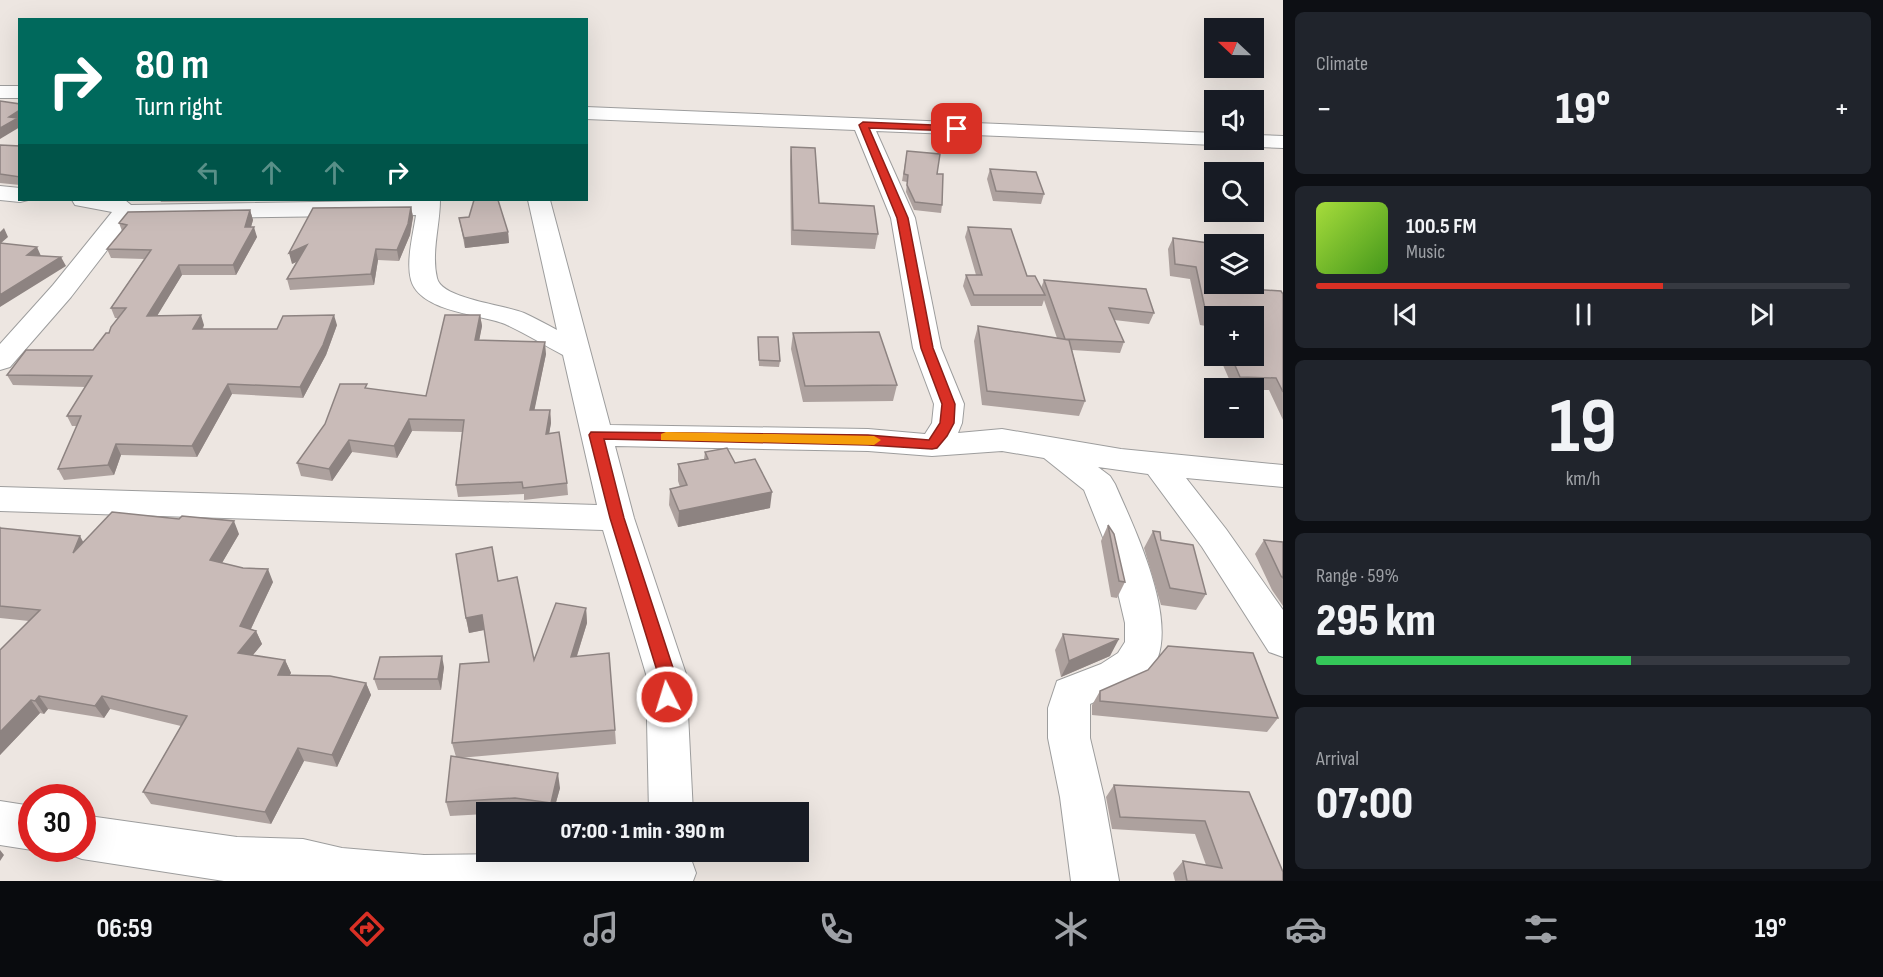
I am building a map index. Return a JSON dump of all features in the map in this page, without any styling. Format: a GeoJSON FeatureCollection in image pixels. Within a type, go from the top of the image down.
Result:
{"type":"FeatureCollection","features":[{"type":"Feature","properties":{"kind":"street"},"geometry":{"type":"LineString","coordinates":[[0,92],[18,92]]}},
{"type":"Feature","properties":{"kind":"street"},"geometry":{"type":"LineString","coordinates":[[588,113],[1204,139]]}},
{"type":"Feature","properties":{"kind":"street"},"geometry":{"type":"LineString","coordinates":[[863,125],[903,218],[927,348],[949,404],[947,423],[941,436],[932,445]]}},
{"type":"Feature","properties":{"kind":"street"},"geometry":{"type":"LineString","coordinates":[[1264,141],[1283,142]]}},
{"type":"Feature","properties":{"kind":"street"},"geometry":{"type":"LineString","coordinates":[[0,193],[18,195]]}},
{"type":"Feature","properties":{"kind":"street"},"geometry":{"type":"LineString","coordinates":[[90,201],[119,205],[124,212]]}},
{"type":"Feature","properties":{"kind":"street"},"geometry":{"type":"LineString","coordinates":[[539,201],[617,518],[666,674],[671,802]]}},
{"type":"Feature","properties":{"kind":"street"},"geometry":{"type":"LineString","coordinates":[[124,212],[428,204],[423,258],[424,281],[433,292],[462,305],[513,318],[574,350]]}},
{"type":"Feature","properties":{"kind":"street"},"geometry":{"type":"LineString","coordinates":[[0,361],[62,291],[124,212]]}},
{"type":"Feature","properties":{"kind":"street"},"geometry":{"type":"LineString","coordinates":[[949,404],[1002,440]]}},
{"type":"Feature","properties":{"kind":"street"},"geometry":{"type":"LineString","coordinates":[[596,435],[868,440],[932,445],[1002,440],[1052,448],[1110,472],[1158,464],[1283,476]]}},
{"type":"Feature","properties":{"kind":"street"},"geometry":{"type":"LineString","coordinates":[[1158,464],[1214,538],[1283,641]]}},
{"type":"Feature","properties":{"kind":"street"},"geometry":{"type":"LineString","coordinates":[[1095,881],[1087,848],[1085,812],[1068,745],[1067,707],[1071,693],[1078,688],[1115,676],[1132,665],[1144,644],[1144,622],[1110,472]]}},
{"type":"Feature","properties":{"kind":"street"},"geometry":{"type":"LineString","coordinates":[[0,499],[617,518]]}},
{"type":"Feature","properties":{"kind":"street"},"geometry":{"type":"LineString","coordinates":[[0,823],[18,826]]}},
{"type":"Feature","properties":{"kind":"street"},"geometry":{"type":"LineString","coordinates":[[96,839],[237,860],[303,862],[342,871],[424,879],[673,869]]}},
{"type":"Feature","properties":{"kind":"building"},"geometry":{"type":"Polygon","coordinates":[[[0,101],[18,104],[18,111],[9,117],[18,118],[0,128],[0,101]]]}},
{"type":"Feature","properties":{"kind":"building"},"geometry":{"type":"Polygon","coordinates":[[[0,145],[18,146],[18,177],[0,174],[0,145]]]}},
{"type":"Feature","properties":{"kind":"building"},"geometry":{"type":"Polygon","coordinates":[[[791,147],[815,148],[819,203],[874,206],[878,234],[793,230],[791,147]]]}},
{"type":"Feature","properties":{"kind":"building"},"geometry":{"type":"Polygon","coordinates":[[[907,151],[940,154],[937,174],[943,174],[942,205],[915,202],[907,185],[908,175],[904,174],[907,151]]]}},
{"type":"Feature","properties":{"kind":"building"},"geometry":{"type":"Polygon","coordinates":[[[990,169],[1036,172],[1044,194],[996,191],[990,169]]]}},
{"type":"Feature","properties":{"kind":"building"},"geometry":{"type":"Polygon","coordinates":[[[474,201],[498,201],[508,232],[464,238],[459,218],[469,217],[474,201]]]}},
{"type":"Feature","properties":{"kind":"building"},"geometry":{"type":"Polygon","coordinates":[[[411,207],[408,224],[397,250],[376,249],[371,274],[287,279],[307,245],[289,253],[313,208],[411,207]]]}},
{"type":"Feature","properties":{"kind":"building"},"geometry":{"type":"Polygon","coordinates":[[[250,210],[245,227],[254,227],[233,265],[179,265],[147,316],[201,315],[193,329],[277,329],[283,316],[334,315],[323,345],[300,387],[228,384],[192,446],[116,444],[108,465],[58,469],[81,416],[67,416],[92,376],[7,375],[26,350],[93,350],[106,333],[109,333],[126,308],[111,308],[151,250],[107,249],[127,225],[119,223],[128,212],[250,210]]]}},
{"type":"Feature","properties":{"kind":"building"},"geometry":{"type":"Polygon","coordinates":[[[968,227],[1011,229],[1027,276],[1035,276],[1045,295],[974,295],[966,275],[982,275],[968,227]]]}},
{"type":"Feature","properties":{"kind":"building"},"geometry":{"type":"Polygon","coordinates":[[[1173,238],[1204,242],[1204,294],[1264,294],[1264,290],[1281,291],[1283,294],[1283,392],[1276,378],[1240,377],[1235,366],[1264,366],[1264,306],[1204,306],[1196,267],[1175,264],[1173,238]]]}},
{"type":"Feature","properties":{"kind":"building"},"geometry":{"type":"Polygon","coordinates":[[[0,243],[37,247],[27,255],[61,257],[0,295],[0,243]]]}},
{"type":"Feature","properties":{"kind":"building"},"geometry":{"type":"Polygon","coordinates":[[[1044,280],[1146,289],[1154,313],[1109,308],[1124,342],[1065,339],[1044,280]]]}},
{"type":"Feature","properties":{"kind":"building"},"geometry":{"type":"Polygon","coordinates":[[[445,315],[480,315],[475,340],[545,342],[530,410],[550,410],[546,434],[559,432],[567,483],[523,488],[522,482],[456,485],[464,420],[409,419],[394,446],[349,440],[329,469],[297,463],[325,424],[340,384],[367,384],[365,388],[426,396],[445,315]]]}},
{"type":"Feature","properties":{"kind":"building"},"geometry":{"type":"Polygon","coordinates":[[[978,326],[1069,340],[1085,401],[987,391],[978,326]]]}},
{"type":"Feature","properties":{"kind":"building"},"geometry":{"type":"Polygon","coordinates":[[[879,332],[897,385],[805,386],[793,333],[879,332]]]}},
{"type":"Feature","properties":{"kind":"building"},"geometry":{"type":"Polygon","coordinates":[[[758,337],[778,337],[780,361],[759,360],[758,337]]]}},
{"type":"Feature","properties":{"kind":"building"},"geometry":{"type":"Polygon","coordinates":[[[727,448],[735,463],[755,459],[772,492],[679,511],[670,489],[687,485],[678,464],[708,459],[705,452],[727,448]]]}},
{"type":"Feature","properties":{"kind":"building"},"geometry":{"type":"Polygon","coordinates":[[[112,512],[179,519],[182,516],[234,521],[210,560],[243,568],[268,569],[240,626],[256,631],[238,653],[285,660],[278,675],[330,676],[366,683],[332,755],[298,748],[265,812],[143,792],[187,716],[102,696],[95,706],[39,696],[35,701],[31,700],[0,732],[0,650],[40,610],[0,606],[0,528],[80,536],[73,553],[112,512]]]}},
{"type":"Feature","properties":{"kind":"building"},"geometry":{"type":"Polygon","coordinates":[[[1108,525],[1114,534],[1125,582],[1119,581],[1108,525]]]}},
{"type":"Feature","properties":{"kind":"building"},"geometry":{"type":"Polygon","coordinates":[[[1153,531],[1160,532],[1161,540],[1193,545],[1206,594],[1170,588],[1153,531]]]}},
{"type":"Feature","properties":{"kind":"building"},"geometry":{"type":"Polygon","coordinates":[[[1264,540],[1283,542],[1283,578],[1281,576],[1264,540]]]}},
{"type":"Feature","properties":{"kind":"building"},"geometry":{"type":"Polygon","coordinates":[[[492,547],[498,581],[517,577],[534,660],[556,603],[586,608],[571,657],[609,653],[615,730],[452,743],[460,664],[489,662],[482,615],[466,618],[456,554],[492,547]]]}},
{"type":"Feature","properties":{"kind":"building"},"geometry":{"type":"Polygon","coordinates":[[[1063,634],[1119,639],[1069,661],[1063,634]]]}},
{"type":"Feature","properties":{"kind":"building"},"geometry":{"type":"Polygon","coordinates":[[[1168,646],[1253,653],[1278,718],[1100,701],[1100,691],[1148,670],[1168,646]]]}},
{"type":"Feature","properties":{"kind":"building"},"geometry":{"type":"Polygon","coordinates":[[[442,656],[438,679],[374,679],[380,657],[442,656]]]}},
{"type":"Feature","properties":{"kind":"building"},"geometry":{"type":"Polygon","coordinates":[[[451,756],[558,773],[551,802],[515,798],[446,802],[451,756]]]}},
{"type":"Feature","properties":{"kind":"building"},"geometry":{"type":"Polygon","coordinates":[[[1114,785],[1249,792],[1283,872],[1283,881],[1187,881],[1183,861],[1222,868],[1205,821],[1120,817],[1114,785]]]}},
{"type":"Feature","properties":{"kind":"slow traffic"},"geometry":{"type":"LineString","coordinates":[[666,437],[874,440]]}},
{"type":"Feature","properties":{"kind":"route"},"geometry":{"type":"LineString","coordinates":[[667,697],[666,674],[617,518],[596,435],[868,440],[932,445],[941,436],[947,423],[949,404],[927,348],[903,218],[863,125],[957,129]]}}]}
